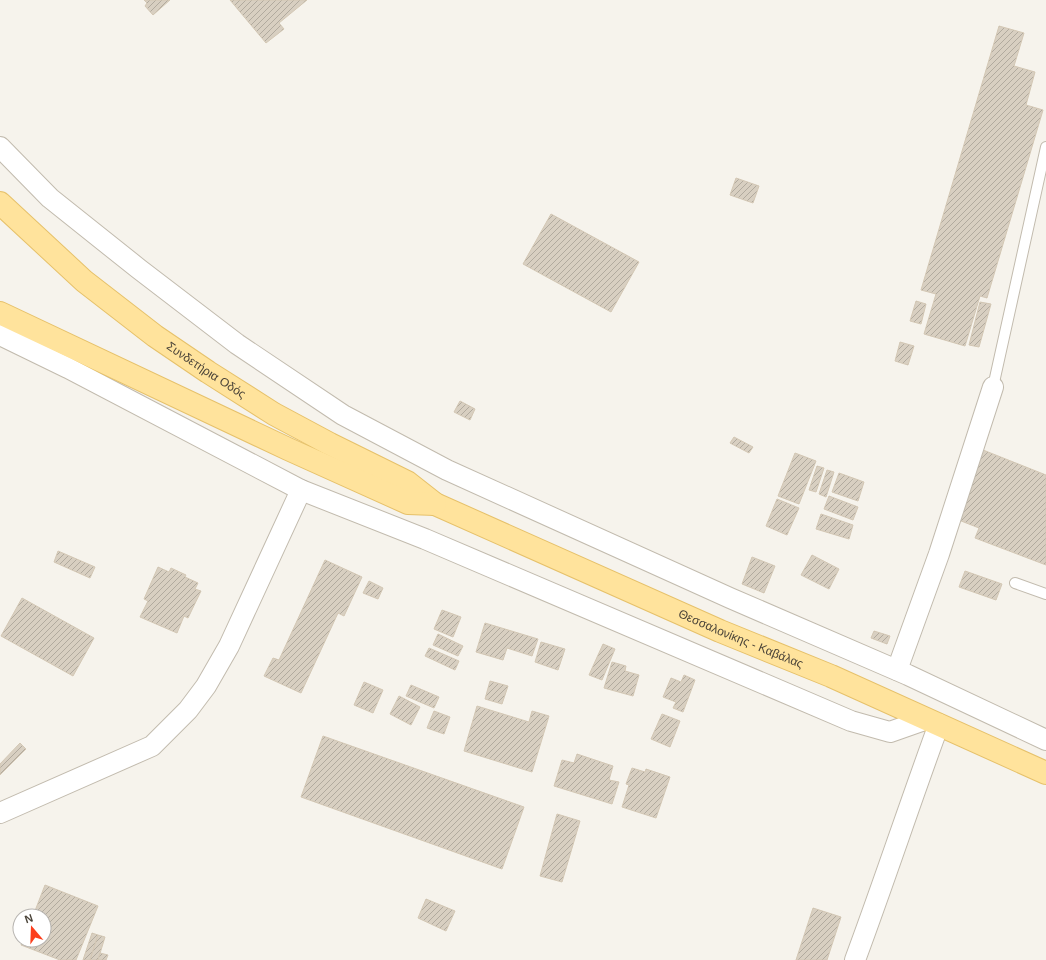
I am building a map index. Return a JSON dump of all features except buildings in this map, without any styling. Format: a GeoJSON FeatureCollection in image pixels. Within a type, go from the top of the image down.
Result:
{"type":"FeatureCollection","features":[{"type":"Feature","properties":{"kind":"main road","name":"Συνδετήρια Οδός"},"geometry":{"type":"LineString","coordinates":[[0,203],[84,281],[155,336],[274,414],[406,482],[435,504]]}},
{"type":"Feature","properties":{"kind":"main road"},"geometry":{"type":"LineString","coordinates":[[0,313],[288,449],[408,503],[435,504]]}},
{"type":"Feature","properties":{"kind":"main road","name":"Θεσσαλονίκης - Καβάλας"},"geometry":{"type":"LineString","coordinates":[[435,504],[720,631],[831,676],[1046,773]]}},
{"type":"Feature","properties":{"kind":"street"},"geometry":{"type":"LineString","coordinates":[[0,147],[50,198],[139,269],[237,344],[343,415],[447,470],[730,598],[897,670],[1046,740]]}},
{"type":"Feature","properties":{"kind":"street"},"geometry":{"type":"LineString","coordinates":[[0,335],[76,372],[301,490],[425,539],[851,721],[890,732],[933,722],[920,775],[855,960]]}},
{"type":"Feature","properties":{"kind":"street"},"geometry":{"type":"LineString","coordinates":[[897,670],[939,554],[993,387]]}},
{"type":"Feature","properties":{"kind":"street"},"geometry":{"type":"LineString","coordinates":[[0,813],[152,746],[188,710],[206,686],[229,646],[301,490]]}},
{"type":"Feature","properties":{"kind":"lane"},"geometry":{"type":"LineString","coordinates":[[993,387],[1046,147]]}},
{"type":"Feature","properties":{"kind":"lane"},"geometry":{"type":"LineString","coordinates":[[1015,582],[1046,594]]}}]}
